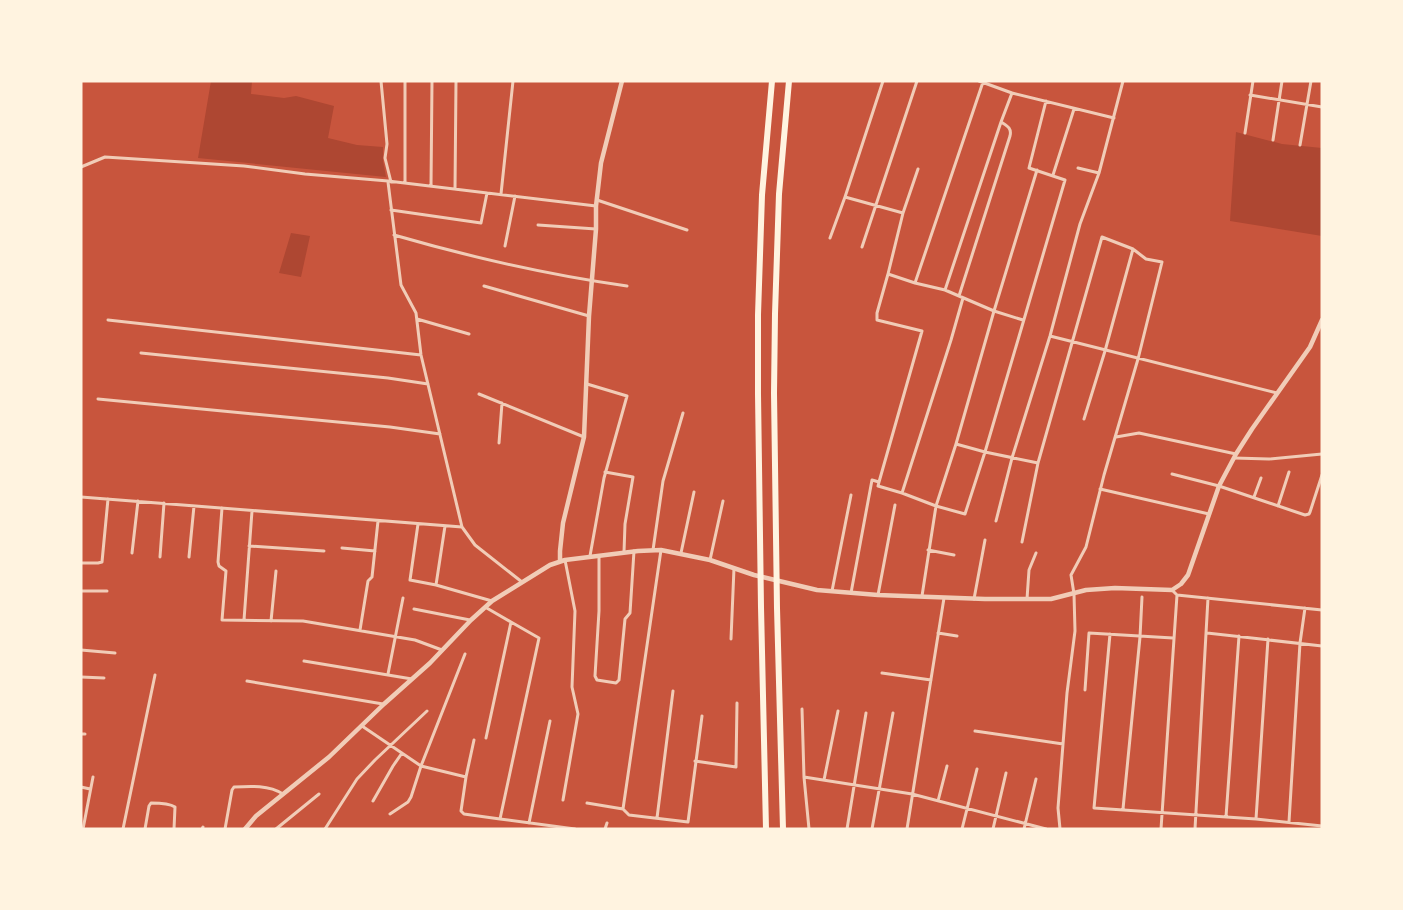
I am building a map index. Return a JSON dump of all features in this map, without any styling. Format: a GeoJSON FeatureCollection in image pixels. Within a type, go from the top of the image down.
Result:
{"type":"FeatureCollection","features":[{"type":"Feature","properties":{"kind":"highway"},"geometry":{"type":"LineString","coordinates":[[766,829],[761,617],[758,325],[762,195],[772,81]]}},
{"type":"Feature","properties":{"kind":"highway"},"geometry":{"type":"LineString","coordinates":[[783,829],[777,608],[774,383],[779,194],[789,81]]}},
{"type":"Feature","properties":{"kind":"street"},"geometry":{"type":"LineString","coordinates":[[381,81],[387,144],[385,158],[401,285],[416,313],[428,384],[462,527],[475,545],[522,582]]}},
{"type":"Feature","properties":{"kind":"street"},"geometry":{"type":"LineString","coordinates":[[405,81],[405,183]]}},
{"type":"Feature","properties":{"kind":"street"},"geometry":{"type":"LineString","coordinates":[[431,186],[432,81]]}},
{"type":"Feature","properties":{"kind":"street"},"geometry":{"type":"LineString","coordinates":[[455,190],[456,81]]}},
{"type":"Feature","properties":{"kind":"street"},"geometry":{"type":"LineString","coordinates":[[501,194],[514,81]]}},
{"type":"Feature","properties":{"kind":"street"},"geometry":{"type":"LineString","coordinates":[[563,800],[578,714],[572,687],[575,611],[563,561],[561,537],[584,437],[596,203],[601,163],[622,81]]}},
{"type":"Feature","properties":{"kind":"street"},"geometry":{"type":"LineString","coordinates":[[830,238],[882,81]]}},
{"type":"Feature","properties":{"kind":"street"},"geometry":{"type":"LineString","coordinates":[[862,247],[917,81]]}},
{"type":"Feature","properties":{"kind":"street"},"geometry":{"type":"LineString","coordinates":[[996,521],[1012,458],[1050,336],[1080,224],[1099,173],[1123,81]]}},
{"type":"Feature","properties":{"kind":"street"},"geometry":{"type":"LineString","coordinates":[[1245,133],[1252,81]]}},
{"type":"Feature","properties":{"kind":"street"},"geometry":{"type":"LineString","coordinates":[[1273,140],[1282,81]]}},
{"type":"Feature","properties":{"kind":"street"},"geometry":{"type":"LineString","coordinates":[[1300,145],[1311,81]]}},
{"type":"Feature","properties":{"kind":"street"},"geometry":{"type":"LineString","coordinates":[[915,283],[981,82],[989,83],[1012,93],[1114,118]]}},
{"type":"Feature","properties":{"kind":"street"},"geometry":{"type":"LineString","coordinates":[[945,290],[1012,93]]}},
{"type":"Feature","properties":{"kind":"street"},"geometry":{"type":"LineString","coordinates":[[1250,94],[1322,108]]}},
{"type":"Feature","properties":{"kind":"street"},"geometry":{"type":"LineString","coordinates":[[918,168],[903,213],[877,313],[878,320],[922,331],[878,486],[965,514],[1065,180],[1029,168],[1046,101]]}},
{"type":"Feature","properties":{"kind":"street"},"geometry":{"type":"LineString","coordinates":[[1053,175],[1074,109]]}},
{"type":"Feature","properties":{"kind":"street"},"geometry":{"type":"LineString","coordinates":[[902,493],[951,340],[961,297],[1010,136],[1010,129],[1001,122]]}},
{"type":"Feature","properties":{"kind":"street"},"geometry":{"type":"LineString","coordinates":[[81,167],[105,157],[244,166],[306,174],[389,181],[455,190],[596,203],[688,230]]}},
{"type":"Feature","properties":{"kind":"street"},"geometry":{"type":"LineString","coordinates":[[1078,168],[1099,173]]}},
{"type":"Feature","properties":{"kind":"street"},"geometry":{"type":"LineString","coordinates":[[922,597],[936,506],[1037,170]]}},
{"type":"Feature","properties":{"kind":"street"},"geometry":{"type":"LineString","coordinates":[[391,210],[481,223],[487,193]]}},
{"type":"Feature","properties":{"kind":"street"},"geometry":{"type":"LineString","coordinates":[[505,246],[515,196]]}},
{"type":"Feature","properties":{"kind":"street"},"geometry":{"type":"LineString","coordinates":[[845,197],[903,213]]}},
{"type":"Feature","properties":{"kind":"street"},"geometry":{"type":"LineString","coordinates":[[538,225],[596,229]]}},
{"type":"Feature","properties":{"kind":"street"},"geometry":{"type":"LineString","coordinates":[[394,235],[484,259],[592,281],[627,286]]}},
{"type":"Feature","properties":{"kind":"street"},"geometry":{"type":"LineString","coordinates":[[1022,542],[1038,463],[1102,237],[1133,249],[1146,258],[1162,262],[1138,359],[1100,489],[1086,547],[1072,575],[1075,631],[1067,693],[1058,808],[1060,829]]}},
{"type":"Feature","properties":{"kind":"street"},"geometry":{"type":"LineString","coordinates":[[1084,419],[1133,249]]}},
{"type":"Feature","properties":{"kind":"street"},"geometry":{"type":"LineString","coordinates":[[888,274],[945,290],[994,311],[1023,320]]}},
{"type":"Feature","properties":{"kind":"street"},"geometry":{"type":"LineString","coordinates":[[484,286],[590,316]]}},
{"type":"Feature","properties":{"kind":"street"},"geometry":{"type":"LineString","coordinates":[[417,319],[469,334]]}},
{"type":"Feature","properties":{"kind":"street"},"geometry":{"type":"LineString","coordinates":[[108,320],[422,355]]}},
{"type":"Feature","properties":{"kind":"street"},"geometry":{"type":"LineString","coordinates":[[254,829],[246,827],[256,816],[323,762],[413,679],[484,607],[550,565],[563,561],[624,552],[661,550],[710,560],[788,584],[832,591],[878,595],[1026,600],[1052,599],[1086,590],[1115,588],[1172,590],[1181,584],[1188,575],[1219,486],[1235,456],[1310,347],[1322,320]]}},
{"type":"Feature","properties":{"kind":"street"},"geometry":{"type":"LineString","coordinates":[[1050,336],[1277,393]]}},
{"type":"Feature","properties":{"kind":"street"},"geometry":{"type":"LineString","coordinates":[[141,352],[388,378],[428,384]]}},
{"type":"Feature","properties":{"kind":"street"},"geometry":{"type":"LineString","coordinates":[[587,384],[627,396],[605,472],[590,556]]}},
{"type":"Feature","properties":{"kind":"street"},"geometry":{"type":"LineString","coordinates":[[479,394],[584,437]]}},
{"type":"Feature","properties":{"kind":"street"},"geometry":{"type":"LineString","coordinates":[[98,399],[390,427],[440,434]]}},
{"type":"Feature","properties":{"kind":"street"},"geometry":{"type":"LineString","coordinates":[[499,443],[502,403]]}},
{"type":"Feature","properties":{"kind":"street"},"geometry":{"type":"LineString","coordinates":[[652,551],[663,481],[683,413]]}},
{"type":"Feature","properties":{"kind":"street"},"geometry":{"type":"LineString","coordinates":[[1116,437],[1139,433],[1235,456],[1269,459],[1322,454]]}},
{"type":"Feature","properties":{"kind":"street"},"geometry":{"type":"LineString","coordinates":[[956,444],[1038,463]]}},
{"type":"Feature","properties":{"kind":"street"},"geometry":{"type":"LineString","coordinates":[[605,472],[633,477],[625,524],[624,552]]}},
{"type":"Feature","properties":{"kind":"street"},"geometry":{"type":"LineString","coordinates":[[1278,506],[1289,472]]}},
{"type":"Feature","properties":{"kind":"street"},"geometry":{"type":"LineString","coordinates":[[1172,474],[1219,486],[1305,515],[1309,514],[1322,475]]}},
{"type":"Feature","properties":{"kind":"street"},"geometry":{"type":"LineString","coordinates":[[1254,497],[1262,478]]}},
{"type":"Feature","properties":{"kind":"street"},"geometry":{"type":"LineString","coordinates":[[851,593],[872,480],[879,482]]}},
{"type":"Feature","properties":{"kind":"street"},"geometry":{"type":"LineString","coordinates":[[1100,489],[1208,514]]}},
{"type":"Feature","properties":{"kind":"street"},"geometry":{"type":"LineString","coordinates":[[681,553],[694,492]]}},
{"type":"Feature","properties":{"kind":"street"},"geometry":{"type":"LineString","coordinates":[[832,591],[851,495]]}},
{"type":"Feature","properties":{"kind":"street"},"geometry":{"type":"LineString","coordinates":[[81,497],[462,527]]}},
{"type":"Feature","properties":{"kind":"street"},"geometry":{"type":"LineString","coordinates":[[81,563],[102,562],[108,499]]}},
{"type":"Feature","properties":{"kind":"street"},"geometry":{"type":"LineString","coordinates":[[132,553],[138,501]]}},
{"type":"Feature","properties":{"kind":"street"},"geometry":{"type":"LineString","coordinates":[[710,560],[723,501]]}},
{"type":"Feature","properties":{"kind":"street"},"geometry":{"type":"LineString","coordinates":[[160,557],[164,503]]}},
{"type":"Feature","properties":{"kind":"street"},"geometry":{"type":"LineString","coordinates":[[878,595],[896,505]]}},
{"type":"Feature","properties":{"kind":"street"},"geometry":{"type":"LineString","coordinates":[[190,557],[194,506]]}},
{"type":"Feature","properties":{"kind":"street"},"geometry":{"type":"LineString","coordinates":[[222,508],[218,562],[219,566],[226,571],[222,620],[303,621],[414,640],[442,650]]}},
{"type":"Feature","properties":{"kind":"street"},"geometry":{"type":"LineString","coordinates":[[244,620],[252,511]]}},
{"type":"Feature","properties":{"kind":"street"},"geometry":{"type":"LineString","coordinates":[[360,630],[368,581],[372,577],[378,521]]}},
{"type":"Feature","properties":{"kind":"street"},"geometry":{"type":"LineString","coordinates":[[418,524],[410,580],[436,584],[492,601]]}},
{"type":"Feature","properties":{"kind":"street"},"geometry":{"type":"LineString","coordinates":[[436,584],[446,526]]}},
{"type":"Feature","properties":{"kind":"street"},"geometry":{"type":"LineString","coordinates":[[974,598],[985,540]]}},
{"type":"Feature","properties":{"kind":"street"},"geometry":{"type":"LineString","coordinates":[[249,546],[324,551]]}},
{"type":"Feature","properties":{"kind":"street"},"geometry":{"type":"LineString","coordinates":[[342,548],[375,551]]}},
{"type":"Feature","properties":{"kind":"street"},"geometry":{"type":"LineString","coordinates":[[623,809],[661,550]]}},
{"type":"Feature","properties":{"kind":"street"},"geometry":{"type":"LineString","coordinates":[[928,550],[954,554]]}},
{"type":"Feature","properties":{"kind":"street"},"geometry":{"type":"LineString","coordinates":[[599,555],[599,611],[595,676],[597,680],[616,683],[619,680],[624,619],[630,613],[634,551]]}},
{"type":"Feature","properties":{"kind":"street"},"geometry":{"type":"LineString","coordinates":[[1026,600],[1029,570],[1036,553]]}},
{"type":"Feature","properties":{"kind":"street"},"geometry":{"type":"LineString","coordinates":[[731,639],[734,568]]}},
{"type":"Feature","properties":{"kind":"street"},"geometry":{"type":"LineString","coordinates":[[271,621],[276,571]]}},
{"type":"Feature","properties":{"kind":"street"},"geometry":{"type":"LineString","coordinates":[[1172,590],[1177,595],[1322,610]]}},
{"type":"Feature","properties":{"kind":"street"},"geometry":{"type":"LineString","coordinates":[[81,591],[107,591]]}},
{"type":"Feature","properties":{"kind":"street"},"geometry":{"type":"LineString","coordinates":[[1161,829],[1177,595]]}},
{"type":"Feature","properties":{"kind":"street"},"geometry":{"type":"LineString","coordinates":[[1123,809],[1140,637],[1142,597]]}},
{"type":"Feature","properties":{"kind":"street"},"geometry":{"type":"LineString","coordinates":[[388,674],[404,598]]}},
{"type":"Feature","properties":{"kind":"street"},"geometry":{"type":"LineString","coordinates":[[907,829],[944,598]]}},
{"type":"Feature","properties":{"kind":"street"},"geometry":{"type":"LineString","coordinates":[[1195,829],[1208,598]]}},
{"type":"Feature","properties":{"kind":"street"},"geometry":{"type":"LineString","coordinates":[[484,607],[540,638],[500,819]]}},
{"type":"Feature","properties":{"kind":"street"},"geometry":{"type":"LineString","coordinates":[[1289,822],[1300,644],[1305,608]]}},
{"type":"Feature","properties":{"kind":"street"},"geometry":{"type":"LineString","coordinates":[[414,609],[471,620]]}},
{"type":"Feature","properties":{"kind":"street"},"geometry":{"type":"LineString","coordinates":[[486,738],[511,622]]}},
{"type":"Feature","properties":{"kind":"street"},"geometry":{"type":"LineString","coordinates":[[1207,632],[1322,646]]}},
{"type":"Feature","properties":{"kind":"street"},"geometry":{"type":"LineString","coordinates":[[938,633],[957,636]]}},
{"type":"Feature","properties":{"kind":"street"},"geometry":{"type":"LineString","coordinates":[[1085,690],[1089,633],[1173,638]]}},
{"type":"Feature","properties":{"kind":"street"},"geometry":{"type":"LineString","coordinates":[[1110,634],[1094,808],[1256,819],[1322,826]]}},
{"type":"Feature","properties":{"kind":"street"},"geometry":{"type":"LineString","coordinates":[[1226,817],[1239,636]]}},
{"type":"Feature","properties":{"kind":"street"},"geometry":{"type":"LineString","coordinates":[[1256,819],[1268,639]]}},
{"type":"Feature","properties":{"kind":"street"},"geometry":{"type":"LineString","coordinates":[[81,650],[114,652]]}},
{"type":"Feature","properties":{"kind":"street"},"geometry":{"type":"LineString","coordinates":[[390,814],[408,802],[411,797],[421,766],[465,654]]}},
{"type":"Feature","properties":{"kind":"street"},"geometry":{"type":"LineString","coordinates":[[304,661],[413,679]]}},
{"type":"Feature","properties":{"kind":"street"},"geometry":{"type":"LineString","coordinates":[[882,673],[930,680]]}},
{"type":"Feature","properties":{"kind":"street"},"geometry":{"type":"LineString","coordinates":[[123,829],[155,675]]}},
{"type":"Feature","properties":{"kind":"street"},"geometry":{"type":"LineString","coordinates":[[81,677],[104,678]]}},
{"type":"Feature","properties":{"kind":"street"},"geometry":{"type":"LineString","coordinates":[[247,681],[384,704]]}},
{"type":"Feature","properties":{"kind":"street"},"geometry":{"type":"LineString","coordinates":[[657,818],[673,691]]}},
{"type":"Feature","properties":{"kind":"street"},"geometry":{"type":"LineString","coordinates":[[696,761],[736,767],[737,703]]}},
{"type":"Feature","properties":{"kind":"street"},"geometry":{"type":"LineString","coordinates":[[802,709],[808,829]]}},
{"type":"Feature","properties":{"kind":"street"},"geometry":{"type":"LineString","coordinates":[[325,829],[358,780],[390,745],[427,711]]}},
{"type":"Feature","properties":{"kind":"street"},"geometry":{"type":"LineString","coordinates":[[824,780],[838,711]]}},
{"type":"Feature","properties":{"kind":"street"},"geometry":{"type":"LineString","coordinates":[[847,829],[866,713]]}},
{"type":"Feature","properties":{"kind":"street"},"geometry":{"type":"LineString","coordinates":[[872,829],[892,713]]}},
{"type":"Feature","properties":{"kind":"street"},"geometry":{"type":"LineString","coordinates":[[587,804],[623,809],[629,815],[688,822],[702,716]]}},
{"type":"Feature","properties":{"kind":"street"},"geometry":{"type":"LineString","coordinates":[[529,823],[550,720]]}},
{"type":"Feature","properties":{"kind":"street"},"geometry":{"type":"LineString","coordinates":[[362,726],[421,766],[466,777]]}},
{"type":"Feature","properties":{"kind":"street"},"geometry":{"type":"LineString","coordinates":[[975,731],[1063,744]]}},
{"type":"Feature","properties":{"kind":"street"},"geometry":{"type":"LineString","coordinates":[[474,740],[461,811],[464,814],[575,829]]}},
{"type":"Feature","properties":{"kind":"street"},"geometry":{"type":"LineString","coordinates":[[373,800],[402,754]]}},
{"type":"Feature","properties":{"kind":"street"},"geometry":{"type":"LineString","coordinates":[[938,801],[947,766]]}},
{"type":"Feature","properties":{"kind":"street"},"geometry":{"type":"LineString","coordinates":[[962,829],[977,769]]}},
{"type":"Feature","properties":{"kind":"street"},"geometry":{"type":"LineString","coordinates":[[993,829],[1006,773]]}},
{"type":"Feature","properties":{"kind":"street"},"geometry":{"type":"LineString","coordinates":[[83,829],[93,778]]}},
{"type":"Feature","properties":{"kind":"street"},"geometry":{"type":"LineString","coordinates":[[804,778],[912,794],[1046,829]]}},
{"type":"Feature","properties":{"kind":"street"},"geometry":{"type":"LineString","coordinates":[[1024,829],[1036,780]]}},
{"type":"Feature","properties":{"kind":"street"},"geometry":{"type":"LineString","coordinates":[[81,787],[91,789]]}},
{"type":"Feature","properties":{"kind":"street"},"geometry":{"type":"LineString","coordinates":[[225,829],[232,790],[234,788],[262,788],[275,790],[283,794]]}},
{"type":"Feature","properties":{"kind":"street"},"geometry":{"type":"LineString","coordinates":[[276,829],[319,794]]}},
{"type":"Feature","properties":{"kind":"street"},"geometry":{"type":"LineString","coordinates":[[145,829],[149,806],[151,803],[154,803],[175,807],[174,829]]}},
{"type":"Feature","properties":{"kind":"street"},"geometry":{"type":"LineString","coordinates":[[605,829],[607,822]]}},
{"type":"Feature","properties":{"kind":"shaded area"},"geometry":{"type":"Polygon","coordinates":[[[211,81],[252,81],[251,94],[284,98],[296,96],[334,106],[328,138],[357,145],[383,147],[386,177],[198,158],[211,81]]]}},
{"type":"Feature","properties":{"kind":"shaded area"},"geometry":{"type":"Polygon","coordinates":[[[1236,132],[1282,144],[1322,148],[1322,236],[1230,221],[1236,132]]]}},
{"type":"Feature","properties":{"kind":"shaded area"},"geometry":{"type":"Polygon","coordinates":[[[291,233],[310,236],[301,277],[279,273],[291,233]]]}}]}
